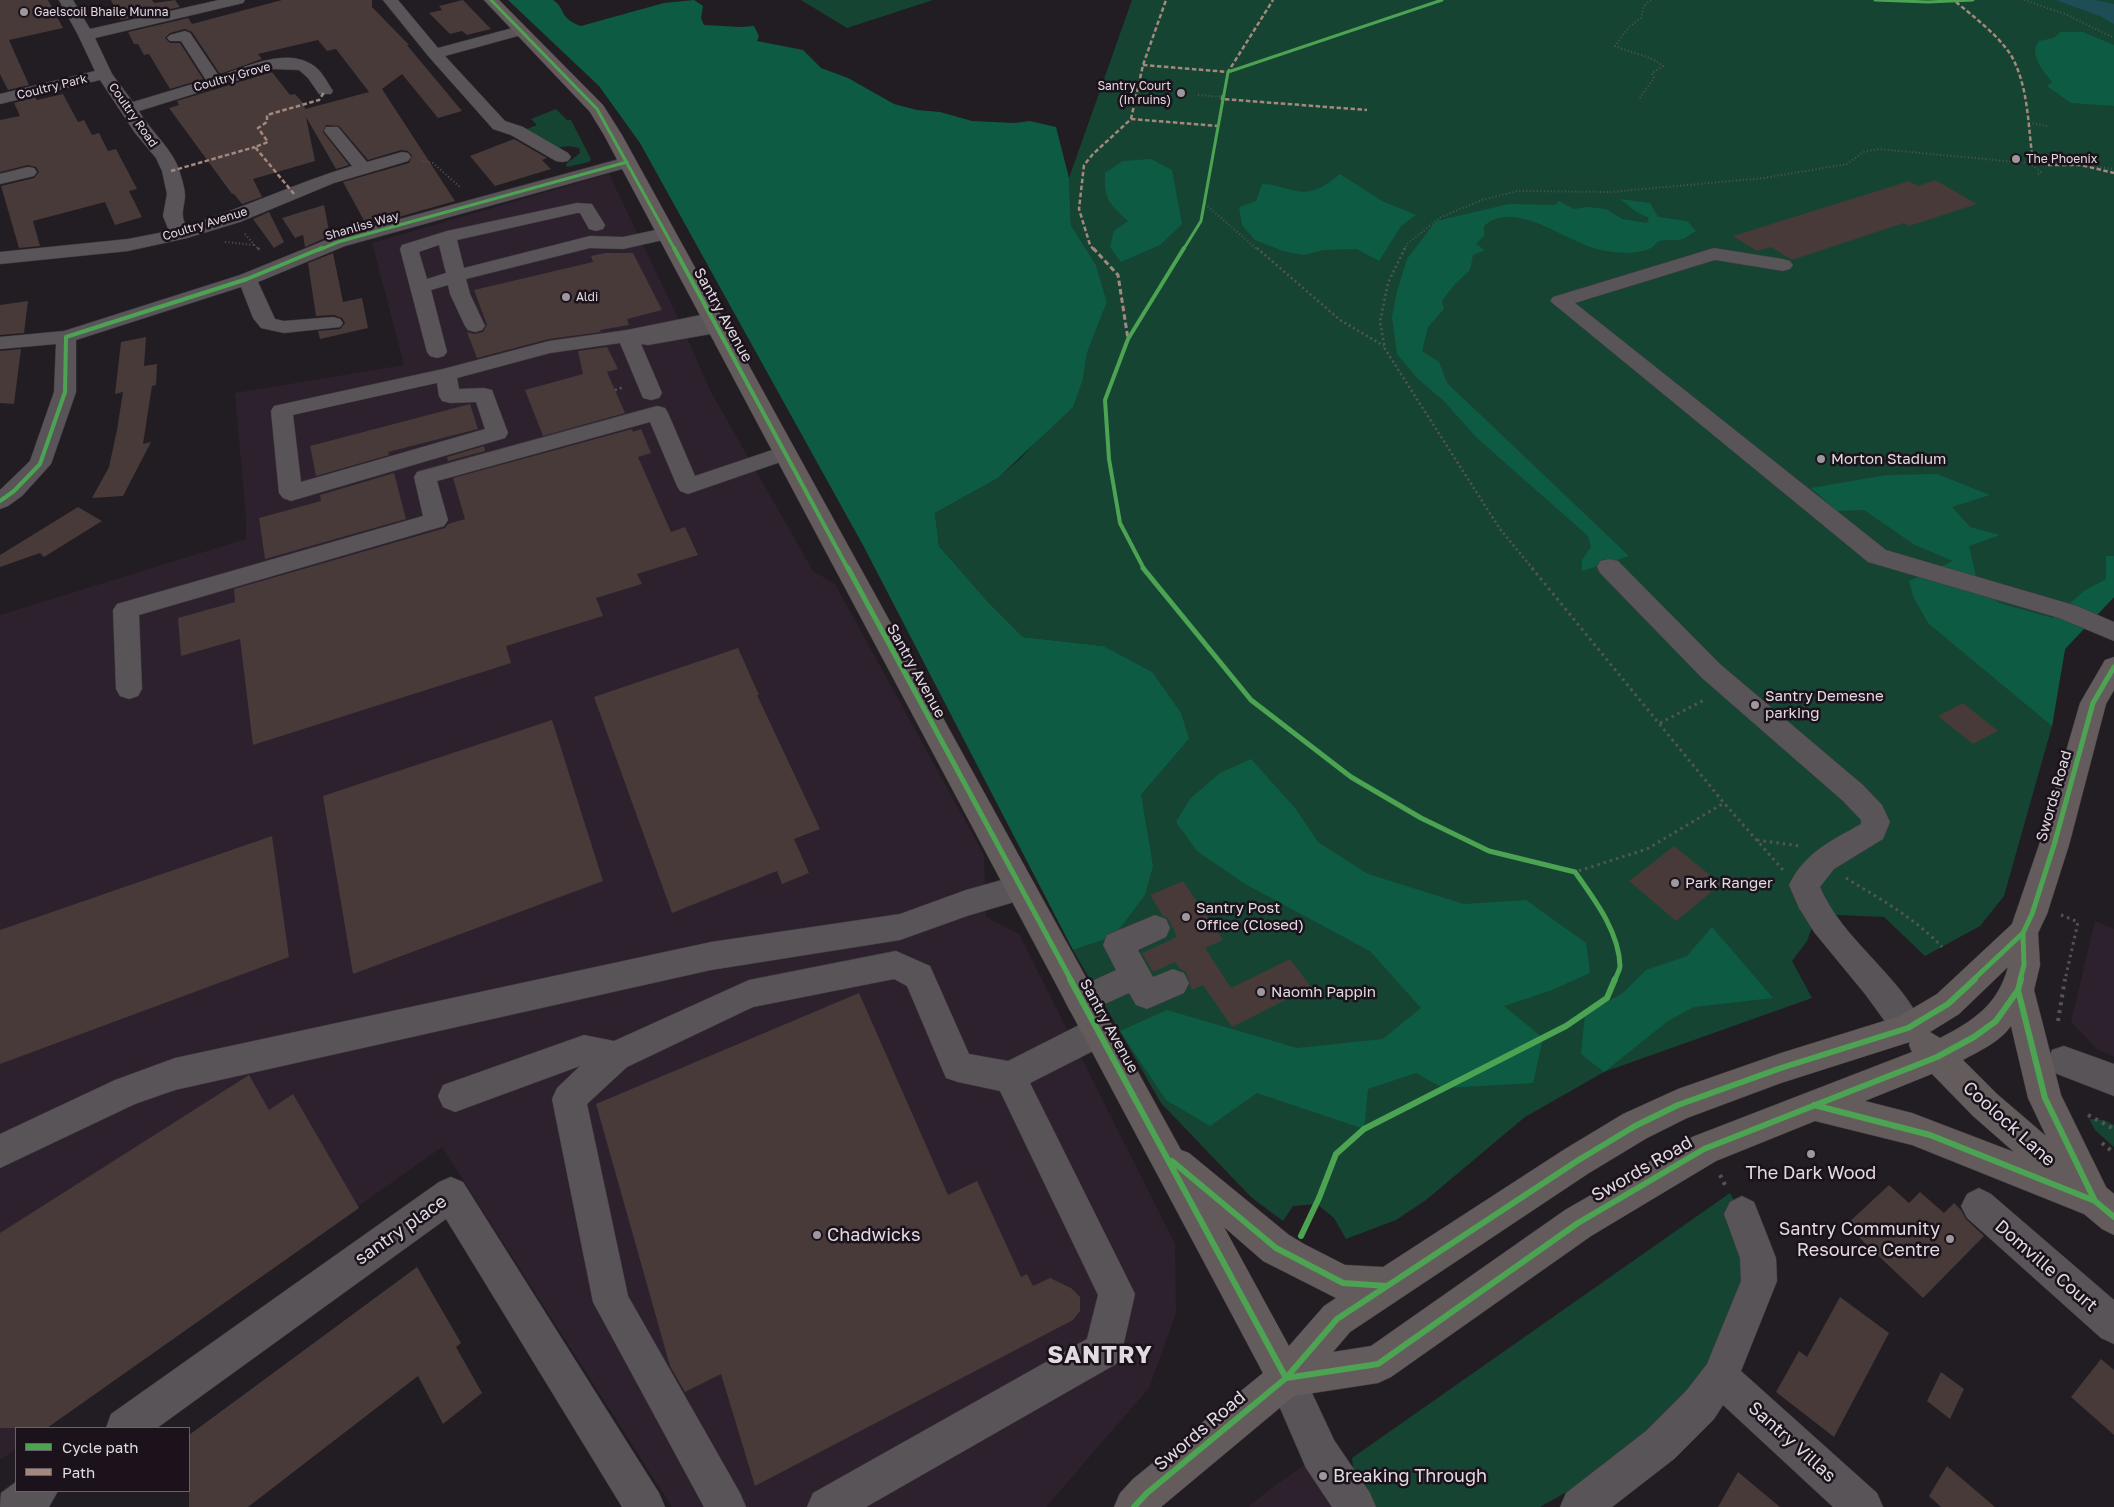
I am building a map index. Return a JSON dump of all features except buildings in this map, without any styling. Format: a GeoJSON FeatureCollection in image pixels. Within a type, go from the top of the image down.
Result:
{"type":"FeatureCollection","features":[{"type":"Feature","properties":{"kind":"main road","name":"Santry Avenue"},"geometry":{"type":"LineString","coordinates":[[491,0],[597,109],[619,164],[665,234],[1286,1378]]}},
{"type":"Feature","properties":{"kind":"main road","name":"Swords Road"},"geometry":{"type":"LineString","coordinates":[[1134,1507],[1147,1493],[1286,1378],[1337,1319],[1577,1161],[1635,1126],[1678,1105],[1781,1068],[1908,1028],[1948,1004],[2023,933],[2035,904],[2093,703],[2114,668]]}},
{"type":"Feature","properties":{"kind":"main road","name":"Swords Road"},"geometry":{"type":"LineString","coordinates":[[1286,1378],[1378,1364],[1578,1223],[1704,1148],[1937,1057],[1974,1037],[1996,1021],[2018,990],[2024,965],[2023,933]]}},
{"type":"Feature","properties":{"kind":"main road"},"geometry":{"type":"LineString","coordinates":[[2018,990],[2045,1098],[2105,1209]]}},
{"type":"Feature","properties":{"kind":"main road","name":"Coolock Lane"},"geometry":{"type":"LineString","coordinates":[[1908,1028],[1985,1105],[2105,1209]]}},
{"type":"Feature","properties":{"kind":"main road"},"geometry":{"type":"LineString","coordinates":[[1814,1105],[1912,1129],[2105,1209]]}},
{"type":"Feature","properties":{"kind":"main road"},"geometry":{"type":"LineString","coordinates":[[1166,1156],[1276,1248],[1291,1257],[1343,1282],[1387,1286]]}},
{"type":"Feature","properties":{"kind":"street","name":"Coultry Road"},"geometry":{"type":"LineString","coordinates":[[66,0],[86,35],[104,74],[129,109],[141,130],[164,157],[171,171],[176,194],[172,216],[180,234]]}},
{"type":"Feature","properties":{"kind":"street"},"geometry":{"type":"LineString","coordinates":[[160,0],[171,16]]}},
{"type":"Feature","properties":{"kind":"street"},"geometry":{"type":"LineString","coordinates":[[86,35],[238,0]]}},
{"type":"Feature","properties":{"kind":"street"},"geometry":{"type":"LineString","coordinates":[[390,0],[435,54],[499,125],[517,131],[562,157]]}},
{"type":"Feature","properties":{"kind":"street"},"geometry":{"type":"LineString","coordinates":[[435,54],[520,31]]}},
{"type":"Feature","properties":{"kind":"street"},"geometry":{"type":"LineString","coordinates":[[175,38],[185,36],[215,81]]}},
{"type":"Feature","properties":{"kind":"street","name":"Coultry Grove"},"geometry":{"type":"LineString","coordinates":[[129,109],[273,64],[298,63],[309,68],[325,91]]}},
{"type":"Feature","properties":{"kind":"street","name":"Coultry Park"},"geometry":{"type":"LineString","coordinates":[[0,99],[104,74]]}},
{"type":"Feature","properties":{"kind":"street"},"geometry":{"type":"LineString","coordinates":[[332,131],[363,169]]}},
{"type":"Feature","properties":{"kind":"street","name":"Coultry Avenue"},"geometry":{"type":"LineString","coordinates":[[0,258],[128,245],[180,234],[233,218],[328,180],[402,157]]}},
{"type":"Feature","properties":{"kind":"street","name":"Shanliss Way"},"geometry":{"type":"LineString","coordinates":[[0,343],[66,337],[247,279],[338,242],[619,164]]}},
{"type":"Feature","properties":{"kind":"street"},"geometry":{"type":"LineString","coordinates":[[0,179],[28,172]]}},
{"type":"Feature","properties":{"kind":"street"},"geometry":{"type":"LineString","coordinates":[[437,352],[409,249],[446,237],[577,208],[586,208],[596,225],[608,238],[609,243]]}},
{"type":"Feature","properties":{"kind":"street"},"geometry":{"type":"LineString","coordinates":[[420,287],[446,280],[454,267],[596,225]]}},
{"type":"Feature","properties":{"kind":"street"},"geometry":{"type":"LineString","coordinates":[[454,267],[590,242],[623,243],[665,234]]}},
{"type":"Feature","properties":{"kind":"street"},"geometry":{"type":"LineString","coordinates":[[446,237],[460,294],[476,326]]}},
{"type":"Feature","properties":{"kind":"street"},"geometry":{"type":"LineString","coordinates":[[1783,265],[1714,254],[1560,301],[1877,556],[2068,612],[2114,632]]}},
{"type":"Feature","properties":{"kind":"street"},"geometry":{"type":"LineString","coordinates":[[247,279],[263,318],[268,324],[284,327],[333,323]]}},
{"type":"Feature","properties":{"kind":"street"},"geometry":{"type":"LineString","coordinates":[[446,375],[450,396],[484,395],[497,433],[291,493],[282,411],[446,375],[549,347],[713,323]]}},
{"type":"Feature","properties":{"kind":"street"},"geometry":{"type":"LineString","coordinates":[[627,336],[651,393]]}},
{"type":"Feature","properties":{"kind":"street"},"geometry":{"type":"LineString","coordinates":[[0,501],[14,491],[40,464],[65,392],[66,337]]}},
{"type":"Feature","properties":{"kind":"street"},"geometry":{"type":"LineString","coordinates":[[129,689],[126,610],[436,520],[425,477],[657,413],[688,486],[784,453]]}},
{"type":"Feature","properties":{"kind":"street"},"geometry":{"type":"LineString","coordinates":[[1609,567],[1711,671],[1853,793],[1872,813],[1876,822],[1873,831],[1824,860],[1804,885],[1811,904],[1827,928],[1871,978],[1908,1028]]}},
{"type":"Feature","properties":{"kind":"street"},"geometry":{"type":"LineString","coordinates":[[0,1151],[127,1091],[175,1074],[446,1012],[711,956],[900,927],[966,903],[1020,888]]}},
{"type":"Feature","properties":{"kind":"street"},"geometry":{"type":"LineString","coordinates":[[1155,928],[1118,946],[1146,995],[1173,983]]}},
{"type":"Feature","properties":{"kind":"street"},"geometry":{"type":"LineString","coordinates":[[726,1507],[611,1302],[569,1099],[615,1056],[749,994],[896,966],[919,976],[958,1067],[1010,1077],[1098,1032]]}},
{"type":"Feature","properties":{"kind":"street"},"geometry":{"type":"LineString","coordinates":[[1081,1001],[1134,976]]}},
{"type":"Feature","properties":{"kind":"street"},"geometry":{"type":"LineString","coordinates":[[455,1096],[584,1050],[615,1056]]}},
{"type":"Feature","properties":{"kind":"street"},"geometry":{"type":"LineString","coordinates":[[2064,1061],[2114,1080]]}},
{"type":"Feature","properties":{"kind":"street"},"geometry":{"type":"LineString","coordinates":[[827,1507],[1103,1351],[1117,1294],[1010,1077]]}},
{"type":"Feature","properties":{"kind":"street","name":"santry place"},"geometry":{"type":"LineString","coordinates":[[126,1427],[451,1194],[645,1507]]}},
{"type":"Feature","properties":{"kind":"street","name":"Domville Court"},"geometry":{"type":"LineString","coordinates":[[1979,1206],[2114,1325]]}},
{"type":"Feature","properties":{"kind":"street"},"geometry":{"type":"LineString","coordinates":[[1580,1507],[1660,1445],[1700,1405],[1720,1376],[1759,1281],[1758,1258],[1742,1214]]}},
{"type":"Feature","properties":{"kind":"street","name":"Santry Villas"},"geometry":{"type":"LineString","coordinates":[[1720,1376],[1863,1507]]}},
{"type":"Feature","properties":{"kind":"street"},"geometry":{"type":"LineString","coordinates":[[1286,1378],[1320,1454],[1356,1507]]}},
{"type":"Feature","properties":{"kind":"street"},"geometry":{"type":"LineString","coordinates":[[15,1507],[37,1492]]}},
{"type":"Feature","properties":{"kind":"path"},"geometry":{"type":"LineString","coordinates":[[1640,98],[1654,78],[1652,73],[1663,66],[1655,58],[1630,53],[1615,46],[1631,26],[1639,22],[1643,16],[1644,6],[1651,0]]}},
{"type":"Feature","properties":{"kind":"path"},"geometry":{"type":"LineString","coordinates":[[2024,0],[2065,14],[2114,38]]}},
{"type":"Feature","properties":{"kind":"path"},"geometry":{"type":"LineString","coordinates":[[1198,96],[1222,98],[1202,221],[1128,339],[1105,400],[1109,459],[1120,523],[1142,567],[1251,700],[1351,776],[1421,818],[1488,851],[1575,872],[1648,849],[1724,803]]}},
{"type":"Feature","properties":{"kind":"path"},"geometry":{"type":"LineString","coordinates":[[2029,123],[2048,126]]}},
{"type":"Feature","properties":{"kind":"path"},"geometry":{"type":"LineString","coordinates":[[1804,885],[1787,876],[1724,803],[1500,529],[1446,447],[1385,346],[1380,322],[1388,283],[1407,244],[1442,217],[1482,200],[1518,191],[1611,192],[1764,178],[1847,164],[1863,152],[1878,148],[2048,165]]}},
{"type":"Feature","properties":{"kind":"path"},"geometry":{"type":"LineString","coordinates":[[2028,162],[2032,154]]}},
{"type":"Feature","properties":{"kind":"path"},"geometry":{"type":"LineString","coordinates":[[402,157],[433,163],[466,192]]}},
{"type":"Feature","properties":{"kind":"path"},"geometry":{"type":"LineString","coordinates":[[2028,162],[2041,172],[2037,175]]}},
{"type":"Feature","properties":{"kind":"path"},"geometry":{"type":"LineString","coordinates":[[2097,167],[2114,169]]}},
{"type":"Feature","properties":{"kind":"path"},"geometry":{"type":"LineString","coordinates":[[1205,204],[1340,320],[1385,346]]}},
{"type":"Feature","properties":{"kind":"path"},"geometry":{"type":"LineString","coordinates":[[233,218],[261,252],[267,255]]}},
{"type":"Feature","properties":{"kind":"path"},"geometry":{"type":"LineString","coordinates":[[1660,723],[1729,687]]}},
{"type":"Feature","properties":{"kind":"path"},"geometry":{"type":"LineString","coordinates":[[1757,840],[1799,845],[1812,851],[1850,882],[1900,911],[1927,931],[1942,947]]}},
{"type":"Feature","properties":{"kind":"path"},"geometry":{"type":"LineString","coordinates":[[1301,1236],[1319,1198],[1336,1154],[1364,1129],[1566,1026],[1607,998],[1620,967],[1614,937],[1598,904],[1575,872]]}},
{"type":"Feature","properties":{"kind":"path"},"geometry":{"type":"LineString","coordinates":[[2035,904],[2078,922],[2058,1019],[2064,1061]]}},
{"type":"Feature","properties":{"kind":"path"},"geometry":{"type":"LineString","coordinates":[[2079,1110],[2114,1129]]}},
{"type":"Feature","properties":{"kind":"path"},"geometry":{"type":"LineString","coordinates":[[2101,1142],[2114,1153]]}},
{"type":"Feature","properties":{"kind":"path"},"geometry":{"type":"LineString","coordinates":[[1704,1148],[1742,1214]]}},
{"type":"Feature","properties":{"kind":"shaded area"},"geometry":{"type":"Polygon","coordinates":[[[609,174],[711,392],[813,571],[835,584],[984,855],[986,917],[1019,934],[1175,1244],[1176,1313],[1149,1388],[1046,1507],[672,1507],[442,1147],[46,1427],[15,1427],[15,1450],[0,1460],[0,615],[246,539],[246,518],[235,393],[404,365],[372,243],[609,174]]]}},
{"type":"Feature","properties":{"kind":"shaded area"},"geometry":{"type":"Polygon","coordinates":[[[2095,921],[2114,929],[2114,1057],[2097,1049],[2071,1022],[2095,921]]]}},
{"type":"Feature","properties":{"kind":"shaded area"},"geometry":{"type":"Polygon","coordinates":[[[1310,1461],[1340,1507],[1248,1507],[1270,1489],[1310,1461]]]}},
{"type":"Feature","properties":{"kind":"green space"},"geometry":{"type":"Polygon","coordinates":[[[508,0],[553,0],[560,6],[569,20],[581,26],[664,3],[694,0],[703,6],[701,18],[704,25],[754,26],[759,36],[757,41],[803,50],[821,68],[848,78],[894,104],[917,110],[940,112],[972,121],[1014,123],[1030,121],[1056,127],[1069,178],[1071,225],[1096,265],[1107,302],[1087,353],[1083,379],[1073,407],[998,478],[935,513],[939,546],[987,601],[1023,637],[1103,646],[1152,672],[1181,713],[1189,739],[1141,795],[1153,866],[1145,895],[1113,937],[1073,950],[864,547],[640,143],[599,86],[508,0]]]}},
{"type":"Feature","properties":{"kind":"green space"},"geometry":{"type":"Polygon","coordinates":[[[801,0],[933,0],[847,28],[801,0]]]}},
{"type":"Feature","properties":{"kind":"green space"},"geometry":{"type":"Polygon","coordinates":[[[1132,0],[2114,0],[2114,597],[2065,649],[2052,726],[2004,896],[1980,926],[1925,956],[1884,917],[1817,914],[1807,941],[1792,961],[1812,998],[1604,1072],[1525,1117],[1426,1200],[1396,1220],[1346,1239],[1334,1218],[1317,1204],[1293,1206],[1283,1221],[1251,1197],[1161,1103],[1073,950],[1113,937],[1141,795],[1189,739],[1103,646],[1023,637],[987,601],[939,546],[935,513],[998,478],[1021,458],[1042,435],[1083,379],[1087,353],[1107,302],[1096,265],[1071,225],[1069,178],[1132,0]]]}},
{"type":"Feature","properties":{"kind":"green space"},"geometry":{"type":"Polygon","coordinates":[[[2060,32],[2083,32],[2114,45],[2114,106],[2071,103],[2047,86],[2052,82],[2038,63],[2035,52],[2036,46],[2039,41],[2054,38],[2060,32]]]}},
{"type":"Feature","properties":{"kind":"green space"},"geometry":{"type":"Polygon","coordinates":[[[556,109],[567,120],[571,120],[591,159],[589,162],[567,167],[566,164],[580,153],[579,148],[569,146],[554,148],[524,130],[537,125],[531,119],[556,109]]]}},
{"type":"Feature","properties":{"kind":"green space"},"geometry":{"type":"Polygon","coordinates":[[[1151,159],[1172,170],[1182,224],[1160,245],[1121,262],[1110,247],[1114,231],[1128,221],[1116,210],[1109,200],[1105,173],[1123,161],[1151,159]]]}},
{"type":"Feature","properties":{"kind":"green space"},"geometry":{"type":"Polygon","coordinates":[[[1340,174],[1382,201],[1416,215],[1401,226],[1379,261],[1357,249],[1323,250],[1304,255],[1283,251],[1255,240],[1242,225],[1239,207],[1256,201],[1262,184],[1303,192],[1325,185],[1340,174]]]}},
{"type":"Feature","properties":{"kind":"green space"},"geometry":{"type":"Polygon","coordinates":[[[1620,199],[1650,203],[1658,217],[1687,221],[1696,231],[1683,239],[1659,242],[1645,250],[1619,253],[1588,246],[1526,219],[1496,218],[1484,226],[1484,236],[1476,244],[1485,250],[1473,255],[1470,270],[1454,285],[1442,301],[1444,309],[1428,327],[1422,351],[1439,362],[1447,383],[1629,556],[1582,571],[1582,560],[1591,547],[1588,536],[1476,437],[1443,400],[1418,379],[1397,354],[1392,317],[1397,291],[1407,259],[1436,221],[1509,204],[1555,205],[1559,201],[1574,209],[1588,207],[1606,209],[1622,219],[1647,223],[1649,218],[1635,211],[1620,199]]]}},
{"type":"Feature","properties":{"kind":"green space"},"geometry":{"type":"Polygon","coordinates":[[[1937,474],[1990,495],[1952,507],[1970,527],[2000,535],[1969,546],[1978,585],[1999,603],[2053,618],[2084,591],[2106,579],[2106,556],[2114,556],[2114,597],[2065,649],[2052,726],[1928,623],[1914,598],[1909,581],[1953,561],[1915,545],[1864,510],[1837,511],[1811,488],[1886,475],[1937,474]]]}},
{"type":"Feature","properties":{"kind":"green space"},"geometry":{"type":"Polygon","coordinates":[[[1251,759],[1295,808],[1318,842],[1368,874],[1464,904],[1526,900],[1586,943],[1590,973],[1552,990],[1504,1006],[1543,1038],[1533,1083],[1443,1088],[1416,1073],[1368,1089],[1364,1129],[1257,1093],[1210,1126],[1166,1100],[1120,1031],[1167,1010],[1297,1048],[1383,1039],[1421,1008],[1370,951],[1245,884],[1197,851],[1176,822],[1190,799],[1220,773],[1251,759]]]}},
{"type":"Feature","properties":{"kind":"green space"},"geometry":{"type":"Polygon","coordinates":[[[1712,927],[1773,998],[1694,1007],[1668,1021],[1604,1072],[1581,1054],[1585,1014],[1623,993],[1646,970],[1687,956],[1712,927]]]}},
{"type":"Feature","properties":{"kind":"green space"},"geometry":{"type":"Polygon","coordinates":[[[2089,1119],[2104,1120],[2114,1125],[2114,1147],[2095,1130],[2089,1119]]]}},
{"type":"Feature","properties":{"kind":"green space"},"geometry":{"type":"Polygon","coordinates":[[[1730,1193],[1742,1214],[1760,1274],[1691,1390],[1611,1467],[1540,1507],[1362,1507],[1357,1501],[1352,1458],[1730,1193]]]}},
{"type":"Feature","properties":{"kind":"water"},"geometry":{"type":"Polygon","coordinates":[[[2056,0],[2095,0],[2114,4],[2114,24],[2102,17],[2056,0]]]}},
{"type":"Feature","properties":{"kind":"marked path"},"geometry":{"type":"LineString","coordinates":[[1128,339],[1118,275],[1090,245],[1079,209],[1084,165],[1093,154],[1131,119],[1143,65],[1166,0]]}},
{"type":"Feature","properties":{"kind":"marked path"},"geometry":{"type":"LineString","coordinates":[[1143,65],[1228,72],[1273,0]]}},
{"type":"Feature","properties":{"kind":"marked path"},"geometry":{"type":"LineString","coordinates":[[1956,2],[1993,33],[2015,61],[2028,106],[2032,154]]}},
{"type":"Feature","properties":{"kind":"marked path"},"geometry":{"type":"LineString","coordinates":[[294,194],[255,147],[268,142],[258,128],[267,122],[267,115],[319,100],[325,91]]}},
{"type":"Feature","properties":{"kind":"marked path"},"geometry":{"type":"LineString","coordinates":[[1223,95],[1222,99],[1367,110]]}},
{"type":"Feature","properties":{"kind":"marked path"},"geometry":{"type":"LineString","coordinates":[[1131,119],[1218,126]]}},
{"type":"Feature","properties":{"kind":"marked path"},"geometry":{"type":"LineString","coordinates":[[171,171],[255,147]]}},
{"type":"Feature","properties":{"kind":"marked path"},"geometry":{"type":"LineString","coordinates":[[2048,165],[2081,165],[2114,173]]}},
{"type":"Feature","properties":{"kind":"cycle path"},"geometry":{"type":"LineString","coordinates":[[491,0],[597,109],[613,135],[1286,1378]]}},
{"type":"Feature","properties":{"kind":"cycle path"},"geometry":{"type":"LineString","coordinates":[[1301,1236],[1319,1198],[1336,1154],[1364,1129],[1566,1026],[1607,998],[1620,967],[1614,937],[1598,904],[1575,872],[1489,851],[1421,818],[1351,777],[1251,700],[1142,567],[1120,523],[1109,459],[1105,400],[1128,339],[1201,221],[1228,72],[1442,0]]}},
{"type":"Feature","properties":{"kind":"cycle path"},"geometry":{"type":"LineString","coordinates":[[1875,0],[1928,2],[1973,0]]}},
{"type":"Feature","properties":{"kind":"cycle path"},"geometry":{"type":"LineString","coordinates":[[0,501],[14,491],[40,464],[65,392],[66,337],[247,279],[338,242],[627,162]]}},
{"type":"Feature","properties":{"kind":"cycle path"},"geometry":{"type":"LineString","coordinates":[[1134,1507],[1147,1493],[1286,1378],[1337,1319],[1577,1161],[1635,1126],[1678,1105],[1781,1068],[1908,1028],[1948,1004],[2023,933],[2032,914],[2054,845],[2093,703],[2114,667]]}},
{"type":"Feature","properties":{"kind":"cycle path"},"geometry":{"type":"LineString","coordinates":[[1286,1378],[1378,1364],[1578,1223],[1704,1149],[1937,1057],[1974,1037],[1996,1021],[2018,990],[2024,965],[2023,933]]}},
{"type":"Feature","properties":{"kind":"cycle path"},"geometry":{"type":"LineString","coordinates":[[2018,990],[2045,1098],[2095,1201]]}},
{"type":"Feature","properties":{"kind":"cycle path"},"geometry":{"type":"LineString","coordinates":[[1814,1105],[1930,1135],[2095,1201],[2114,1217]]}},
{"type":"Feature","properties":{"kind":"cycle path"},"geometry":{"type":"LineString","coordinates":[[1172,1161],[1276,1248],[1291,1257],[1343,1283],[1387,1286]]}},
{"type":"Feature","properties":{"kind":"place","name":"Gaelscoil Bhaile Munna"},"geometry":{"type":"Point","coordinates":[24,12]}},
{"type":"Feature","properties":{"kind":"place","name":"Santry Court (In ruins)"},"geometry":{"type":"Point","coordinates":[1181,93]}},
{"type":"Feature","properties":{"kind":"place","name":"The Phoenix"},"geometry":{"type":"Point","coordinates":[2016,159]}},
{"type":"Feature","properties":{"kind":"place","name":"Aldi"},"geometry":{"type":"Point","coordinates":[566,297]}},
{"type":"Feature","properties":{"kind":"place","name":"Morton Stadium"},"geometry":{"type":"Point","coordinates":[1821,459]}},
{"type":"Feature","properties":{"kind":"place","name":"Santry Demesne parking"},"geometry":{"type":"Point","coordinates":[1755,705]}},
{"type":"Feature","properties":{"kind":"place","name":"Park Ranger"},"geometry":{"type":"Point","coordinates":[1675,883]}},
{"type":"Feature","properties":{"kind":"place","name":"Santry Post Office (Closed)"},"geometry":{"type":"Point","coordinates":[1186,917]}},
{"type":"Feature","properties":{"kind":"place","name":"Naomh Pappin"},"geometry":{"type":"Point","coordinates":[1261,992]}},
{"type":"Feature","properties":{"kind":"place","name":"The Dark Wood"},"geometry":{"type":"Point","coordinates":[1811,1154]}},
{"type":"Feature","properties":{"kind":"place","name":"Chadwicks"},"geometry":{"type":"Point","coordinates":[817,1235]}},
{"type":"Feature","properties":{"kind":"place","name":"Santry Community Resource Centre"},"geometry":{"type":"Point","coordinates":[1950,1239]}},
{"type":"Feature","properties":{"kind":"place","name":"Breaking Through"},"geometry":{"type":"Point","coordinates":[1323,1476]}},
{"type":"Feature","properties":{"kind":"district","name":"SANTRY"},"geometry":{"type":"Point","coordinates":[1100,1355]}}]}
